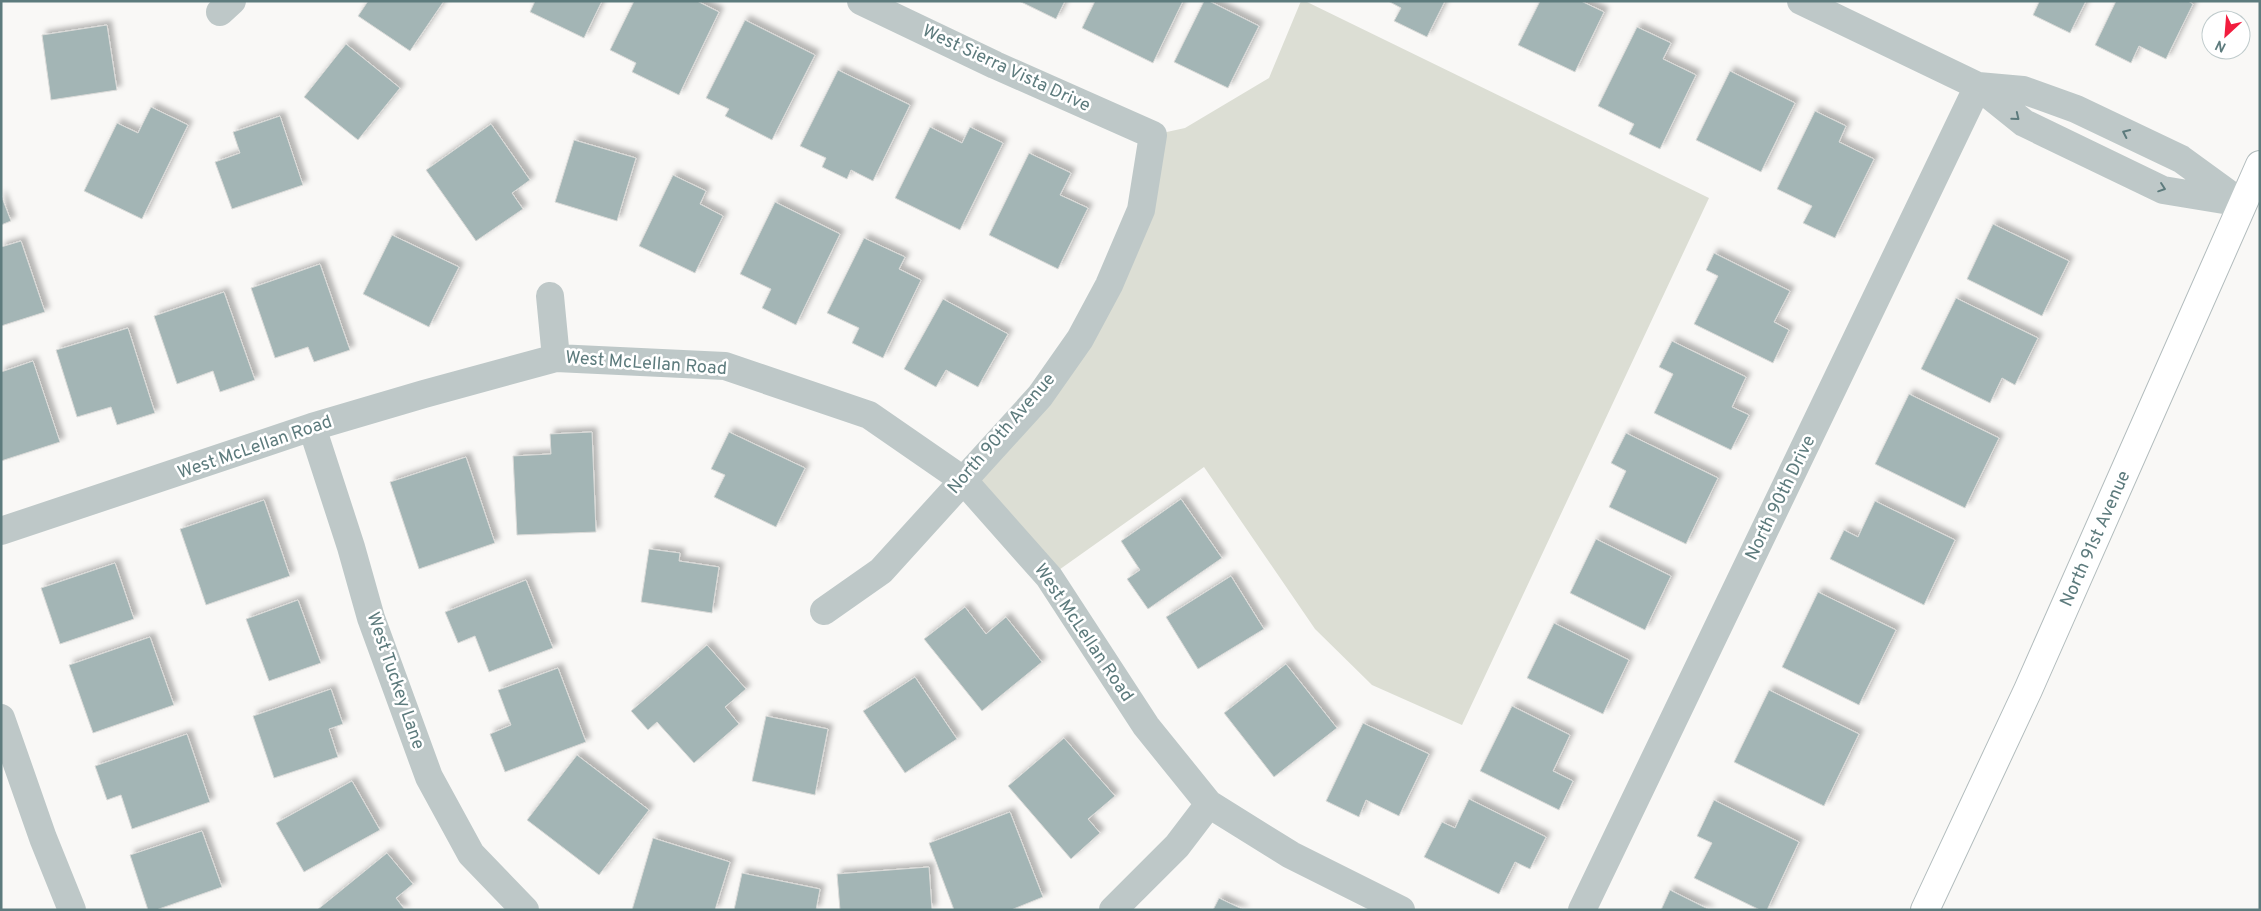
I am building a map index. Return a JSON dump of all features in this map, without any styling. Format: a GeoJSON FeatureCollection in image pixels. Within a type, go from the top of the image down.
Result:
{"type":"FeatureCollection","features":[{"type":"Feature","properties":{"kind":"main road","name":"North 91st Avenue"},"geometry":{"type":"LineString","coordinates":[[1925,910],[2032,682],[2201,302],[2251,207],[2260,165]]}},
{"type":"Feature","properties":{"kind":"street","name":"West Sierra Vista Drive"},"geometry":{"type":"LineString","coordinates":[[861,1],[995,65],[1153,135]]}},
{"type":"Feature","properties":{"kind":"street"},"geometry":{"type":"LineString","coordinates":[[1801,1],[1978,86],[2024,123],[2163,190],[2251,207]]}},
{"type":"Feature","properties":{"kind":"street"},"geometry":{"type":"LineString","coordinates":[[1978,86],[2023,90],[2076,109],[2181,159],[2251,207]]}},
{"type":"Feature","properties":{"kind":"street","name":"North 90th Drive"},"geometry":{"type":"LineString","coordinates":[[1582,910],[1978,86]]}},
{"type":"Feature","properties":{"kind":"street","name":"North 90th Avenue"},"geometry":{"type":"LineString","coordinates":[[824,611],[881,571],[1040,396],[1080,339],[1108,285],[1141,210],[1153,135]]}},
{"type":"Feature","properties":{"kind":"street"},"geometry":{"type":"LineString","coordinates":[[550,296],[556,358]]}},
{"type":"Feature","properties":{"kind":"street","name":"West McLellan Road"},"geometry":{"type":"LineString","coordinates":[[1,531],[190,470],[312,427],[556,358],[725,366],[869,415],[963,480],[1049,577],[1146,726],[1209,804],[1291,855],[1401,910]]}},
{"type":"Feature","properties":{"kind":"street","name":"West Tuckey Lane"},"geometry":{"type":"LineString","coordinates":[[312,427],[343,521],[371,618],[429,778],[471,854],[525,910]]}},
{"type":"Feature","properties":{"kind":"street"},"geometry":{"type":"LineString","coordinates":[[1,718],[43,838],[72,910]]}},
{"type":"Feature","properties":{"kind":"street"},"geometry":{"type":"LineString","coordinates":[[1113,910],[1177,846],[1209,804]]}},
{"type":"Feature","properties":{"kind":"shaded area"},"geometry":{"type":"Polygon","coordinates":[[[1301,1],[1305,1],[1709,198],[1462,725],[1372,685],[1315,629],[1204,467],[1049,577],[963,480],[1109,285],[1153,135],[1185,128],[1269,78],[1301,1]]]}},
{"type":"Feature","properties":{"kind":"building"},"geometry":{"type":"Polygon","coordinates":[[[368,1],[444,1],[410,51],[358,16],[368,1]]]}},
{"type":"Feature","properties":{"kind":"building"},"geometry":{"type":"Polygon","coordinates":[[[535,1],[602,1],[584,38],[530,12],[535,1]]]}},
{"type":"Feature","properties":{"kind":"building"},"geometry":{"type":"Polygon","coordinates":[[[634,1],[697,1],[719,12],[679,95],[632,72],[636,63],[610,50],[634,1]]]}},
{"type":"Feature","properties":{"kind":"building"},"geometry":{"type":"Polygon","coordinates":[[[1019,1],[1065,1],[1056,19],[1019,1]]]}},
{"type":"Feature","properties":{"kind":"building"},"geometry":{"type":"Polygon","coordinates":[[[1095,1],[1183,1],[1153,63],[1082,28],[1095,1]]]}},
{"type":"Feature","properties":{"kind":"building"},"geometry":{"type":"Polygon","coordinates":[[[1204,1],[1209,1],[1259,26],[1228,88],[1174,62],[1204,1]]]}},
{"type":"Feature","properties":{"kind":"building"},"geometry":{"type":"Polygon","coordinates":[[[1388,1],[1445,1],[1427,37],[1394,21],[1401,8],[1388,1]]]}},
{"type":"Feature","properties":{"kind":"building"},"geometry":{"type":"Polygon","coordinates":[[[1540,1],[1581,1],[1604,12],[1575,72],[1518,45],[1540,1]]]}},
{"type":"Feature","properties":{"kind":"building"},"geometry":{"type":"Polygon","coordinates":[[[2038,1],[2086,1],[2070,33],[2033,15],[2038,1]]]}},
{"type":"Feature","properties":{"kind":"building"},"geometry":{"type":"Polygon","coordinates":[[[2116,1],[2188,1],[2193,4],[2166,59],[2139,46],[2131,63],[2095,45],[2116,1]]]}},
{"type":"Feature","properties":{"kind":"building"},"geometry":{"type":"Polygon","coordinates":[[[745,20],[815,55],[772,140],[725,116],[729,109],[706,98],[745,20]]]}},
{"type":"Feature","properties":{"kind":"building"},"geometry":{"type":"Polygon","coordinates":[[[107,25],[117,90],[51,100],[42,35],[107,25]]]}},
{"type":"Feature","properties":{"kind":"building"},"geometry":{"type":"Polygon","coordinates":[[[1637,27],[1671,43],[1663,59],[1696,75],[1660,149],[1629,134],[1634,124],[1598,106],[1637,27]]]}},
{"type":"Feature","properties":{"kind":"building"},"geometry":{"type":"Polygon","coordinates":[[[346,44],[400,88],[358,140],[304,97],[346,44]]]}},
{"type":"Feature","properties":{"kind":"building"},"geometry":{"type":"Polygon","coordinates":[[[838,70],[910,105],[873,181],[851,170],[847,179],[822,167],[826,158],[800,146],[838,70]]]}},
{"type":"Feature","properties":{"kind":"building"},"geometry":{"type":"Polygon","coordinates":[[[1730,71],[1795,103],[1761,172],[1696,140],[1730,71]]]}},
{"type":"Feature","properties":{"kind":"building"},"geometry":{"type":"Polygon","coordinates":[[[151,107],[188,125],[142,219],[84,191],[117,123],[138,133],[151,107]]]}},
{"type":"Feature","properties":{"kind":"building"},"geometry":{"type":"Polygon","coordinates":[[[1815,111],[1846,126],[1839,142],[1874,159],[1835,238],[1803,223],[1812,206],[1777,189],[1815,111]]]}},
{"type":"Feature","properties":{"kind":"building"},"geometry":{"type":"Polygon","coordinates":[[[280,116],[303,185],[232,209],[215,162],[240,153],[233,132],[280,116]]]}},
{"type":"Feature","properties":{"kind":"building"},"geometry":{"type":"Polygon","coordinates":[[[491,124],[530,180],[512,193],[523,209],[476,241],[426,170],[491,124]]]}},
{"type":"Feature","properties":{"kind":"building"},"geometry":{"type":"Polygon","coordinates":[[[930,127],[962,143],[970,127],[1003,143],[960,230],[895,198],[930,127]]]}},
{"type":"Feature","properties":{"kind":"building"},"geometry":{"type":"Polygon","coordinates":[[[574,140],[636,158],[617,221],[555,202],[574,140]]]}},
{"type":"Feature","properties":{"kind":"building"},"geometry":{"type":"Polygon","coordinates":[[[1029,153],[1071,173],[1060,195],[1088,208],[1058,269],[989,235],[1029,153]]]}},
{"type":"Feature","properties":{"kind":"building"},"geometry":{"type":"Polygon","coordinates":[[[673,175],[706,191],[700,204],[723,216],[695,273],[639,246],[673,175]]]}},
{"type":"Feature","properties":{"kind":"building"},"geometry":{"type":"Polygon","coordinates":[[[1,195],[11,221],[1,225],[1,195]]]}},
{"type":"Feature","properties":{"kind":"building"},"geometry":{"type":"Polygon","coordinates":[[[775,202],[840,234],[796,325],[762,308],[771,289],[740,274],[775,202]]]}},
{"type":"Feature","properties":{"kind":"building"},"geometry":{"type":"Polygon","coordinates":[[[1993,224],[2069,261],[2042,316],[1967,279],[1993,224]]]}},
{"type":"Feature","properties":{"kind":"building"},"geometry":{"type":"Polygon","coordinates":[[[392,235],[459,267],[429,327],[363,294],[392,235]]]}},
{"type":"Feature","properties":{"kind":"building"},"geometry":{"type":"Polygon","coordinates":[[[864,238],[905,257],[899,269],[921,280],[883,358],[852,343],[859,328],[827,313],[864,238]]]}},
{"type":"Feature","properties":{"kind":"building"},"geometry":{"type":"Polygon","coordinates":[[[21,241],[45,312],[1,326],[1,247],[21,241]]]}},
{"type":"Feature","properties":{"kind":"building"},"geometry":{"type":"Polygon","coordinates":[[[1714,253],[1790,291],[1774,322],[1789,330],[1773,363],[1694,324],[1718,276],[1706,270],[1714,253]]]}},
{"type":"Feature","properties":{"kind":"building"},"geometry":{"type":"Polygon","coordinates":[[[320,264],[350,350],[314,362],[308,347],[275,358],[251,288],[320,264]]]}},
{"type":"Feature","properties":{"kind":"building"},"geometry":{"type":"Polygon","coordinates":[[[224,292],[255,380],[220,392],[213,371],[177,384],[154,316],[224,292]]]}},
{"type":"Feature","properties":{"kind":"building"},"geometry":{"type":"Polygon","coordinates":[[[1956,298],[2038,338],[2015,385],[2002,378],[1990,403],[1921,369],[1956,298]]]}},
{"type":"Feature","properties":{"kind":"building"},"geometry":{"type":"Polygon","coordinates":[[[943,299],[1008,334],[978,387],[946,370],[936,387],[904,369],[943,299]]]}},
{"type":"Feature","properties":{"kind":"building"},"geometry":{"type":"Polygon","coordinates":[[[128,328],[155,413],[117,425],[111,407],[77,417],[56,350],[128,328]]]}},
{"type":"Feature","properties":{"kind":"building"},"geometry":{"type":"Polygon","coordinates":[[[1672,341],[1746,377],[1732,407],[1749,415],[1731,450],[1654,413],[1673,374],[1659,367],[1672,341]]]}},
{"type":"Feature","properties":{"kind":"building"},"geometry":{"type":"Polygon","coordinates":[[[33,361],[60,442],[1,461],[1,372],[33,361]]]}},
{"type":"Feature","properties":{"kind":"building"},"geometry":{"type":"Polygon","coordinates":[[[1909,394],[1999,438],[1965,508],[1875,464],[1909,394]]]}},
{"type":"Feature","properties":{"kind":"building"},"geometry":{"type":"Polygon","coordinates":[[[592,432],[596,532],[517,535],[513,456],[551,454],[550,434],[592,432]]]}},
{"type":"Feature","properties":{"kind":"building"},"geometry":{"type":"Polygon","coordinates":[[[729,432],[805,468],[776,527],[714,497],[725,475],[711,469],[729,432]]]}},
{"type":"Feature","properties":{"kind":"building"},"geometry":{"type":"Polygon","coordinates":[[[1626,433],[1718,478],[1686,544],[1609,507],[1626,471],[1611,463],[1626,433]]]}},
{"type":"Feature","properties":{"kind":"building"},"geometry":{"type":"Polygon","coordinates":[[[466,457],[495,543],[419,569],[390,482],[466,457]]]}},
{"type":"Feature","properties":{"kind":"building"},"geometry":{"type":"Polygon","coordinates":[[[1181,499],[1222,558],[1148,609],[1127,579],[1140,570],[1121,541],[1181,499]]]}},
{"type":"Feature","properties":{"kind":"building"},"geometry":{"type":"Polygon","coordinates":[[[264,500],[290,576],[206,605],[180,529],[264,500]]]}},
{"type":"Feature","properties":{"kind":"building"},"geometry":{"type":"Polygon","coordinates":[[[1875,501],[1955,540],[1924,605],[1830,559],[1844,530],[1858,537],[1875,501]]]}},
{"type":"Feature","properties":{"kind":"building"},"geometry":{"type":"Polygon","coordinates":[[[1596,539],[1671,576],[1645,630],[1570,593],[1596,539]]]}},
{"type":"Feature","properties":{"kind":"building"},"geometry":{"type":"Polygon","coordinates":[[[649,549],[680,553],[679,561],[719,567],[712,613],[641,602],[649,549]]]}},
{"type":"Feature","properties":{"kind":"building"},"geometry":{"type":"Polygon","coordinates":[[[115,563],[134,619],[60,644],[41,588],[115,563]]]}},
{"type":"Feature","properties":{"kind":"building"},"geometry":{"type":"Polygon","coordinates":[[[1231,576],[1264,629],[1198,669],[1166,617],[1231,576]]]}},
{"type":"Feature","properties":{"kind":"building"},"geometry":{"type":"Polygon","coordinates":[[[526,580],[553,648],[489,672],[475,636],[458,643],[445,612],[526,580]]]}},
{"type":"Feature","properties":{"kind":"building"},"geometry":{"type":"Polygon","coordinates":[[[1818,592],[1896,630],[1859,705],[1782,667],[1818,592]]]}},
{"type":"Feature","properties":{"kind":"building"},"geometry":{"type":"Polygon","coordinates":[[[298,600],[321,663],[269,681],[246,619],[298,600]]]}},
{"type":"Feature","properties":{"kind":"building"},"geometry":{"type":"Polygon","coordinates":[[[965,607],[986,634],[1006,617],[1042,662],[982,711],[924,639],[965,607]]]}},
{"type":"Feature","properties":{"kind":"building"},"geometry":{"type":"Polygon","coordinates":[[[1554,623],[1629,660],[1603,714],[1527,678],[1554,623]]]}},
{"type":"Feature","properties":{"kind":"building"},"geometry":{"type":"Polygon","coordinates":[[[150,637],[174,705],[93,733],[69,665],[150,637]]]}},
{"type":"Feature","properties":{"kind":"building"},"geometry":{"type":"Polygon","coordinates":[[[707,645],[746,689],[725,707],[739,724],[694,763],[657,722],[648,730],[631,711],[707,645]]]}},
{"type":"Feature","properties":{"kind":"building"},"geometry":{"type":"Polygon","coordinates":[[[1286,664],[1337,728],[1274,777],[1224,713],[1286,664]]]}},
{"type":"Feature","properties":{"kind":"building"},"geometry":{"type":"Polygon","coordinates":[[[558,668],[586,742],[505,772],[490,734],[511,725],[498,690],[558,668]]]}},
{"type":"Feature","properties":{"kind":"building"},"geometry":{"type":"Polygon","coordinates":[[[915,677],[957,739],[905,773],[863,711],[915,677]]]}},
{"type":"Feature","properties":{"kind":"building"},"geometry":{"type":"Polygon","coordinates":[[[331,689],[343,724],[329,729],[338,757],[274,778],[253,716],[331,689]]]}},
{"type":"Feature","properties":{"kind":"building"},"geometry":{"type":"Polygon","coordinates":[[[1769,690],[1859,734],[1824,806],[1734,762],[1769,690]]]}},
{"type":"Feature","properties":{"kind":"building"},"geometry":{"type":"Polygon","coordinates":[[[1512,706],[1570,735],[1553,771],[1573,781],[1559,810],[1480,771],[1512,706]]]}},
{"type":"Feature","properties":{"kind":"building"},"geometry":{"type":"Polygon","coordinates":[[[766,716],[828,729],[815,795],[752,781],[766,716]]]}},
{"type":"Feature","properties":{"kind":"building"},"geometry":{"type":"Polygon","coordinates":[[[1363,723],[1429,754],[1399,816],[1366,800],[1359,817],[1326,801],[1363,723]]]}},
{"type":"Feature","properties":{"kind":"building"},"geometry":{"type":"Polygon","coordinates":[[[187,734],[210,802],[132,829],[121,795],[107,800],[95,766],[187,734]]]}},
{"type":"Feature","properties":{"kind":"building"},"geometry":{"type":"Polygon","coordinates":[[[1064,738],[1115,796],[1088,819],[1100,833],[1071,859],[1008,786],[1064,738]]]}},
{"type":"Feature","properties":{"kind":"building"},"geometry":{"type":"Polygon","coordinates":[[[577,755],[649,810],[599,875],[527,820],[577,755]]]}},
{"type":"Feature","properties":{"kind":"building"},"geometry":{"type":"Polygon","coordinates":[[[352,781],[380,830],[304,872],[276,823],[352,781]]]}},
{"type":"Feature","properties":{"kind":"building"},"geometry":{"type":"Polygon","coordinates":[[[1469,799],[1546,837],[1530,869],[1515,862],[1499,894],[1424,857],[1442,822],[1455,828],[1469,799]]]}},
{"type":"Feature","properties":{"kind":"building"},"geometry":{"type":"Polygon","coordinates":[[[1714,800],[1799,842],[1767,910],[1760,910],[1694,878],[1712,843],[1697,836],[1714,800]]]}},
{"type":"Feature","properties":{"kind":"building"},"geometry":{"type":"Polygon","coordinates":[[[1010,812],[1043,897],[1011,910],[954,910],[929,843],[1010,812]]]}},
{"type":"Feature","properties":{"kind":"building"},"geometry":{"type":"Polygon","coordinates":[[[202,831],[222,887],[156,910],[148,910],[130,855],[202,831]]]}},
{"type":"Feature","properties":{"kind":"building"},"geometry":{"type":"Polygon","coordinates":[[[653,838],[730,862],[715,910],[632,910],[653,838]]]}},
{"type":"Feature","properties":{"kind":"building"},"geometry":{"type":"Polygon","coordinates":[[[387,853],[413,884],[396,898],[405,910],[317,910],[387,853]]]}},
{"type":"Feature","properties":{"kind":"building"},"geometry":{"type":"Polygon","coordinates":[[[929,867],[932,910],[840,910],[837,874],[929,867]]]}},
{"type":"Feature","properties":{"kind":"building"},"geometry":{"type":"Polygon","coordinates":[[[742,873],[820,889],[816,910],[734,910],[742,873]]]}},
{"type":"Feature","properties":{"kind":"building"},"geometry":{"type":"Polygon","coordinates":[[[1670,890],[1710,910],[1661,910],[1670,890]]]}},
{"type":"Feature","properties":{"kind":"building"},"geometry":{"type":"Polygon","coordinates":[[[1219,898],[1244,910],[1213,910],[1219,898]]]}}]}
